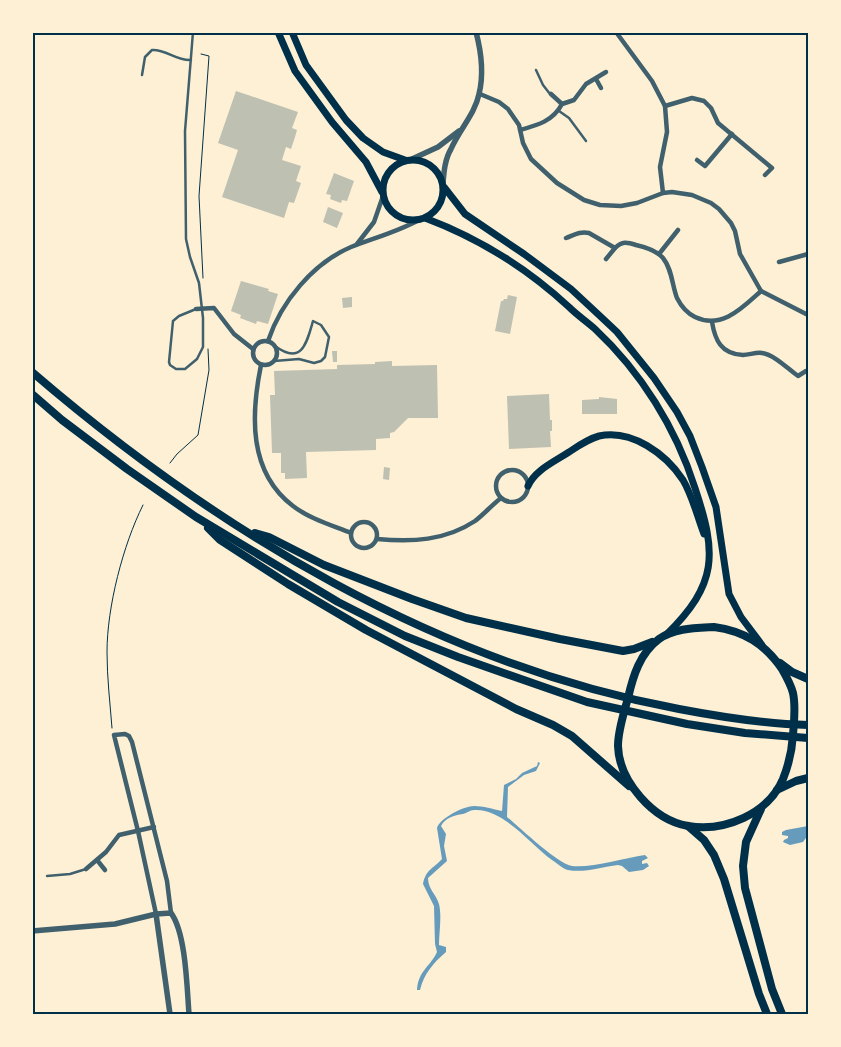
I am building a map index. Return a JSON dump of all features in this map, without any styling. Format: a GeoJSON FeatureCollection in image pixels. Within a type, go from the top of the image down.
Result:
{"type":"FeatureCollection","features":[{"type":"Feature","properties":{"kind":"highway"},"geometry":{"type":"LineString","coordinates":[[32,372],[134,454],[244,529],[348,592],[477,652],[584,688],[636,701],[732,718],[808,725]]}},
{"type":"Feature","properties":{"kind":"highway"},"geometry":{"type":"LineString","coordinates":[[32,394],[62,420],[127,469],[196,517],[338,602],[405,636],[458,657],[587,702],[687,724],[808,738]]}},
{"type":"Feature","properties":{"kind":"highway"},"geometry":{"type":"LineString","coordinates":[[196,517],[220,540],[288,584],[366,630],[516,709],[553,725],[572,736],[658,812],[688,826],[704,840],[714,854],[724,879],[759,994],[767,1014]]}},
{"type":"Feature","properties":{"kind":"highway"},"geometry":{"type":"LineString","coordinates":[[244,529],[269,537],[324,565],[466,618],[623,651],[641,647],[684,630],[714,628],[744,635],[755,640],[765,648],[786,675],[793,692],[795,711],[791,755],[782,780],[761,809],[746,842],[743,866],[746,888],[772,989],[782,1014]]}},
{"type":"Feature","properties":{"kind":"highway"},"geometry":{"type":"LineString","coordinates":[[634,790],[620,759],[618,739],[631,681],[642,657],[662,638]]}},
{"type":"Feature","properties":{"kind":"highway"},"geometry":{"type":"LineString","coordinates":[[775,659],[792,672],[808,680]]}},
{"type":"Feature","properties":{"kind":"highway"},"geometry":{"type":"LineString","coordinates":[[775,791],[796,781],[808,778]]}},
{"type":"Feature","properties":{"kind":"highway"},"geometry":{"type":"LineString","coordinates":[[688,826],[713,827],[728,824],[745,818],[761,809]]}},
{"type":"Feature","properties":{"kind":"main road"},"geometry":{"type":"LineString","coordinates":[[278,32],[295,71],[332,122],[366,162],[386,203],[394,214],[407,220],[422,219],[464,234],[537,279],[595,329],[619,355],[649,394],[675,436],[702,509],[709,546],[708,566],[700,592],[690,609],[662,638]]}},
{"type":"Feature","properties":{"kind":"main road"},"geometry":{"type":"LineString","coordinates":[[292,32],[306,66],[346,120],[363,138],[383,152],[408,160],[422,160],[438,171],[443,185],[465,214],[524,254],[571,290],[623,339],[654,378],[677,412],[690,436],[705,475],[717,514],[729,594],[741,617],[765,648]]}},
{"type":"Feature","properties":{"kind":"main road"},"geometry":{"type":"LineString","coordinates":[[383,194],[386,176],[391,169],[408,160]]}},
{"type":"Feature","properties":{"kind":"main road"},"geometry":{"type":"LineString","coordinates":[[422,219],[437,209],[442,201],[443,185]]}},
{"type":"Feature","properties":{"kind":"main road"},"geometry":{"type":"LineString","coordinates":[[528,486],[536,474],[592,438],[606,435],[630,438],[651,447],[662,456],[682,480],[690,494],[709,546]]}},
{"type":"Feature","properties":{"kind":"street"},"geometry":{"type":"LineString","coordinates":[[443,185],[447,158],[471,115],[480,94],[482,63],[476,32]]}},
{"type":"Feature","properties":{"kind":"street"},"geometry":{"type":"LineString","coordinates":[[616,32],[652,81],[665,106],[667,126],[660,167],[663,193]]}},
{"type":"Feature","properties":{"kind":"street"},"geometry":{"type":"LineString","coordinates":[[520,130],[546,121],[559,111],[562,104],[574,100],[586,84],[606,72]]}},
{"type":"Feature","properties":{"kind":"street"},"geometry":{"type":"LineString","coordinates":[[596,79],[601,88]]}},
{"type":"Feature","properties":{"kind":"street"},"geometry":{"type":"LineString","coordinates":[[480,94],[503,104],[513,115],[526,151],[534,162],[566,190],[584,200],[600,205],[621,206],[637,203],[663,193],[677,192],[707,201],[719,209],[735,231],[740,254],[762,291],[808,315]]}},
{"type":"Feature","properties":{"kind":"street"},"geometry":{"type":"LineString","coordinates":[[551,94],[562,104]]}},
{"type":"Feature","properties":{"kind":"street"},"geometry":{"type":"LineString","coordinates":[[665,106],[689,99],[701,100],[709,106],[718,123],[772,168],[765,175]]}},
{"type":"Feature","properties":{"kind":"street"},"geometry":{"type":"LineString","coordinates":[[408,160],[438,147],[461,130]]}},
{"type":"Feature","properties":{"kind":"street"},"geometry":{"type":"LineString","coordinates":[[697,160],[705,166],[732,134]]}},
{"type":"Feature","properties":{"kind":"street"},"geometry":{"type":"LineString","coordinates":[[356,245],[369,231],[374,222],[383,194]]}},
{"type":"Feature","properties":{"kind":"street"},"geometry":{"type":"LineString","coordinates":[[268,340],[279,318],[303,281],[313,271],[331,258],[356,245],[402,230],[422,219]]}},
{"type":"Feature","properties":{"kind":"street"},"geometry":{"type":"LineString","coordinates":[[659,254],[678,230]]}},
{"type":"Feature","properties":{"kind":"street"},"geometry":{"type":"LineString","coordinates":[[566,238],[578,233],[589,233],[615,248]]}},
{"type":"Feature","properties":{"kind":"street"},"geometry":{"type":"LineString","coordinates":[[606,259],[619,244],[625,242],[659,254],[668,267],[682,307],[700,319],[712,322],[728,317],[742,309],[762,291]]}},
{"type":"Feature","properties":{"kind":"street"},"geometry":{"type":"LineString","coordinates":[[779,262],[808,254]]}},
{"type":"Feature","properties":{"kind":"street"},"geometry":{"type":"LineString","coordinates":[[196,308],[214,308],[234,334],[253,349]]}},
{"type":"Feature","properties":{"kind":"street"},"geometry":{"type":"LineString","coordinates":[[712,322],[718,343],[727,351],[742,355],[763,353],[774,358],[798,376],[806,371]]}},
{"type":"Feature","properties":{"kind":"street"},"geometry":{"type":"LineString","coordinates":[[268,340],[275,346],[277,356],[274,361],[267,365],[261,365],[254,360],[253,349],[260,341],[268,340]]}},
{"type":"Feature","properties":{"kind":"street"},"geometry":{"type":"LineString","coordinates":[[261,365],[256,389],[254,420],[256,447],[266,473],[291,504],[313,518],[351,533]]}},
{"type":"Feature","properties":{"kind":"street"},"geometry":{"type":"LineString","coordinates":[[513,469],[523,473],[528,486],[524,497],[516,502],[501,498],[496,489],[497,479],[503,472],[513,469]]}},
{"type":"Feature","properties":{"kind":"street"},"geometry":{"type":"LineString","coordinates":[[377,539],[414,541],[448,535],[476,520],[501,498]]}},
{"type":"Feature","properties":{"kind":"street"},"geometry":{"type":"LineString","coordinates":[[368,522],[376,529],[377,539],[372,546],[364,548],[354,543],[351,533],[358,523],[368,522]]}},
{"type":"Feature","properties":{"kind":"street"},"geometry":{"type":"LineString","coordinates":[[170,1014],[156,914],[114,735],[125,734],[129,736],[132,742],[167,881],[171,913],[181,939],[189,1014]]}},
{"type":"Feature","properties":{"kind":"street"},"geometry":{"type":"LineString","coordinates":[[86,869],[106,852],[119,835],[154,827]]}},
{"type":"Feature","properties":{"kind":"street"},"geometry":{"type":"LineString","coordinates":[[97,860],[105,870]]}},
{"type":"Feature","properties":{"kind":"street"},"geometry":{"type":"LineString","coordinates":[[32,931],[115,924],[156,914],[171,913]]}},
{"type":"Feature","properties":{"kind":"lane"},"geometry":{"type":"LineString","coordinates":[[193,32],[185,131],[186,231],[190,257],[199,283],[204,318],[203,348],[197,358],[185,369],[176,369],[170,366],[169,362],[173,321],[196,308]]}},
{"type":"Feature","properties":{"kind":"lane"},"geometry":{"type":"LineString","coordinates":[[142,75],[145,57],[152,50],[163,52],[180,60],[191,60]]}},
{"type":"Feature","properties":{"kind":"lane"},"geometry":{"type":"LineString","coordinates":[[536,70],[543,85],[551,94]]}},
{"type":"Feature","properties":{"kind":"lane"},"geometry":{"type":"LineString","coordinates":[[559,111],[569,118],[586,141]]}},
{"type":"Feature","properties":{"kind":"lane"},"geometry":{"type":"LineString","coordinates":[[274,361],[300,359],[314,363],[321,361],[325,357],[330,337],[321,325],[313,320],[308,342],[299,352],[283,352],[275,346]]}},
{"type":"Feature","properties":{"kind":"lane"},"geometry":{"type":"LineString","coordinates":[[47,876],[70,874],[86,869]]}},
{"type":"Feature","properties":{"kind":"path"},"geometry":{"type":"LineString","coordinates":[[201,54],[209,56],[199,196],[204,284]]}},
{"type":"Feature","properties":{"kind":"path"},"geometry":{"type":"LineString","coordinates":[[170,463],[198,435],[209,370],[208,346]]}},
{"type":"Feature","properties":{"kind":"path"},"geometry":{"type":"LineString","coordinates":[[114,735],[107,674],[110,616],[122,560],[135,521],[143,504]]}},
{"type":"Feature","properties":{"kind":"water"},"geometry":{"type":"Polygon","coordinates":[[[538,762],[540,763],[536,771],[524,775],[508,787],[507,817],[549,853],[566,864],[589,866],[645,855],[648,858],[642,861],[642,864],[647,863],[649,866],[643,870],[629,872],[618,865],[587,870],[568,870],[552,860],[516,828],[495,815],[485,811],[471,810],[450,817],[441,826],[446,834],[444,846],[447,861],[428,878],[429,885],[438,900],[440,909],[439,945],[446,947],[446,952],[430,969],[420,990],[417,990],[422,974],[437,952],[434,906],[423,884],[428,872],[442,859],[437,828],[439,824],[459,810],[474,806],[502,811],[504,785],[537,766],[538,762]]]}},
{"type":"Feature","properties":{"kind":"water"},"geometry":{"type":"Polygon","coordinates":[[[808,826],[808,835],[803,842],[790,845],[783,842],[788,836],[782,835],[782,832],[808,826]]]}},
{"type":"Feature","properties":{"kind":"building"},"geometry":{"type":"Polygon","coordinates":[[[236,91],[298,112],[292,128],[297,130],[291,149],[286,147],[282,160],[301,166],[296,181],[301,183],[294,203],[289,202],[284,218],[222,197],[238,150],[218,143],[236,91]]]}},
{"type":"Feature","properties":{"kind":"building"},"geometry":{"type":"Polygon","coordinates":[[[334,173],[354,181],[347,201],[342,200],[341,203],[330,199],[331,195],[326,194],[334,173]]]}},
{"type":"Feature","properties":{"kind":"building"},"geometry":{"type":"Polygon","coordinates":[[[328,207],[343,213],[337,228],[323,222],[328,207]]]}},
{"type":"Feature","properties":{"kind":"building"},"geometry":{"type":"Polygon","coordinates":[[[241,281],[269,289],[268,291],[278,294],[268,324],[257,321],[256,324],[240,318],[241,315],[231,311],[241,281]]]}},
{"type":"Feature","properties":{"kind":"building"},"geometry":{"type":"Polygon","coordinates":[[[508,295],[517,297],[510,334],[495,331],[501,301],[507,299],[508,295]]]}},
{"type":"Feature","properties":{"kind":"building"},"geometry":{"type":"Polygon","coordinates":[[[352,297],[352,307],[343,308],[342,298],[352,297]]]}},
{"type":"Feature","properties":{"kind":"building"},"geometry":{"type":"Polygon","coordinates":[[[332,351],[337,351],[337,362],[333,362],[332,351]]]}},
{"type":"Feature","properties":{"kind":"building"},"geometry":{"type":"Polygon","coordinates":[[[392,361],[392,366],[437,365],[438,418],[408,418],[394,432],[390,433],[390,438],[376,439],[376,450],[306,452],[307,478],[285,479],[285,473],[281,473],[281,453],[272,453],[270,395],[275,395],[274,371],[337,369],[337,365],[375,364],[375,362],[392,361]]]}},
{"type":"Feature","properties":{"kind":"building"},"geometry":{"type":"Polygon","coordinates":[[[549,394],[550,420],[552,420],[552,431],[550,431],[551,447],[509,449],[507,396],[549,394]]]}},
{"type":"Feature","properties":{"kind":"building"},"geometry":{"type":"Polygon","coordinates":[[[599,397],[617,399],[617,414],[582,414],[582,400],[599,399],[599,397]]]}},
{"type":"Feature","properties":{"kind":"building"},"geometry":{"type":"Polygon","coordinates":[[[384,467],[390,468],[389,480],[383,479],[384,467]]]}}]}
